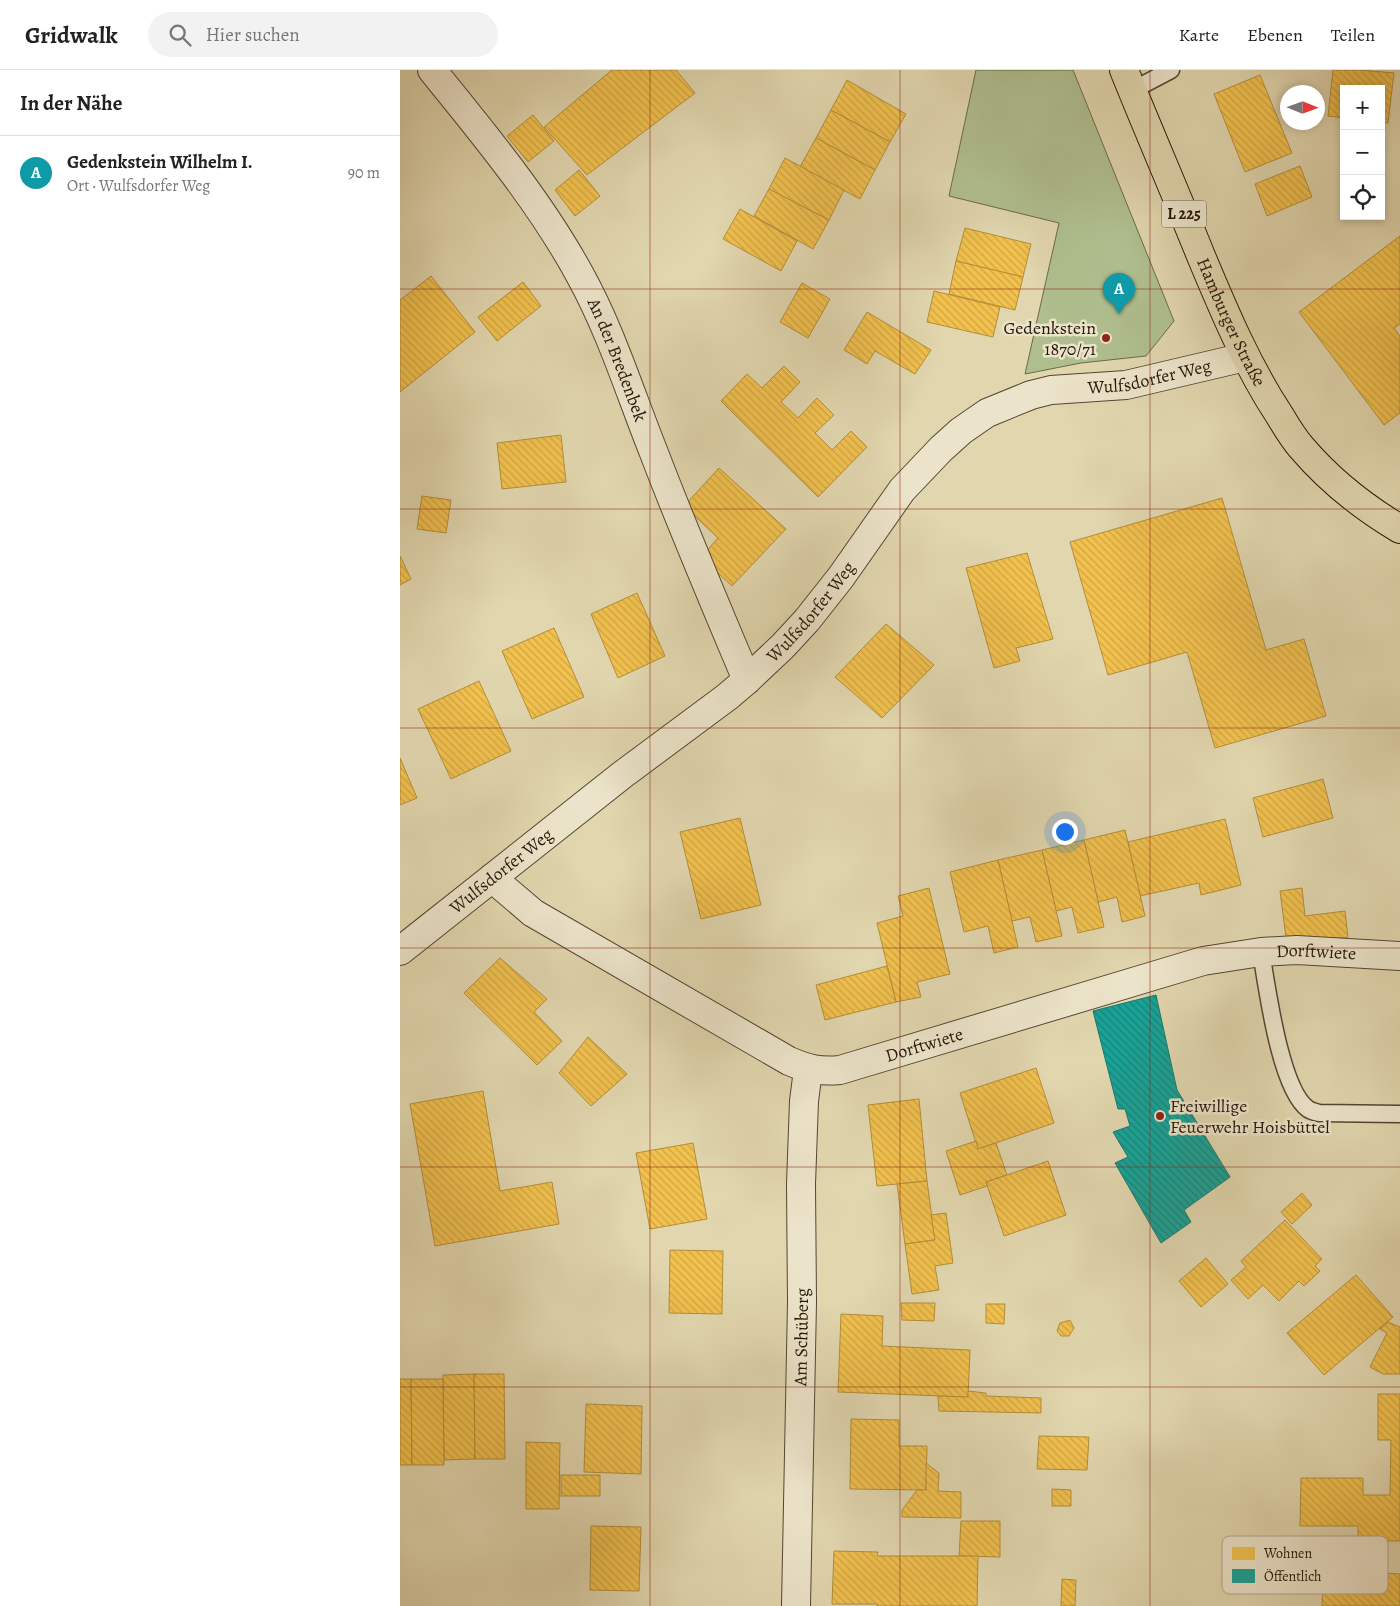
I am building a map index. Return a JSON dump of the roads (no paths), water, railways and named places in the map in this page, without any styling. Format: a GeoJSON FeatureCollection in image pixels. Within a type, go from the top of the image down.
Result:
{"type":"FeatureCollection","features":[{"type":"Feature","properties":{"kind":"main road","name":"Hamburger Straße"},"geometry":{"type":"LineString","coordinates":[[1128,80],[1218,296],[1245,357],[1268,398],[1300,446],[1321,469],[1350,495],[1400,529]]}},
{"type":"Feature","properties":{"kind":"street","name":"An der Bredenbek"},"geometry":{"type":"LineString","coordinates":[[432,70],[479,128],[558,235],[581,276],[604,322],[682,528],[747,680]]}},
{"type":"Feature","properties":{"kind":"street","name":"Wulfsdorfer Weg"},"geometry":{"type":"LineString","coordinates":[[400,951],[622,775],[747,680],[807,620],[841,577],[902,490],[941,449],[987,413],[1017,400],[1051,390],[1126,385],[1245,357]]}},
{"type":"Feature","properties":{"kind":"street","name":"Dorftwiete"},"geometry":{"type":"LineString","coordinates":[[492,878],[532,913],[780,1056],[808,1070],[840,1070],[1203,961],[1261,952],[1297,950],[1400,956]]}},
{"type":"Feature","properties":{"kind":"street","name":"Am Schüberg"},"geometry":{"type":"LineString","coordinates":[[796,1606],[802,1302],[800,1184],[804,1101],[808,1070]]}},
{"type":"Feature","properties":{"kind":"lane"},"geometry":{"type":"LineString","coordinates":[[1128,80],[1171,70]]}},
{"type":"Feature","properties":{"kind":"lane"},"geometry":{"type":"LineString","coordinates":[[1261,952],[1278,1046],[1299,1099],[1309,1110],[1319,1113],[1400,1114]]}},
{"type":"Feature","properties":{"kind":"place","name":"Gedenkstein Wilhelm I."},"geometry":{"type":"Point","coordinates":[1119,314]}},
{"type":"Feature","properties":{"kind":"place","name":"Gedenkstein 1870/71"},"geometry":{"type":"Point","coordinates":[1106,338]}},
{"type":"Feature","properties":{"kind":"place","name":"Freiwillige Feuerwehr Hoisbüttel"},"geometry":{"type":"Point","coordinates":[1160,1116]}}]}
